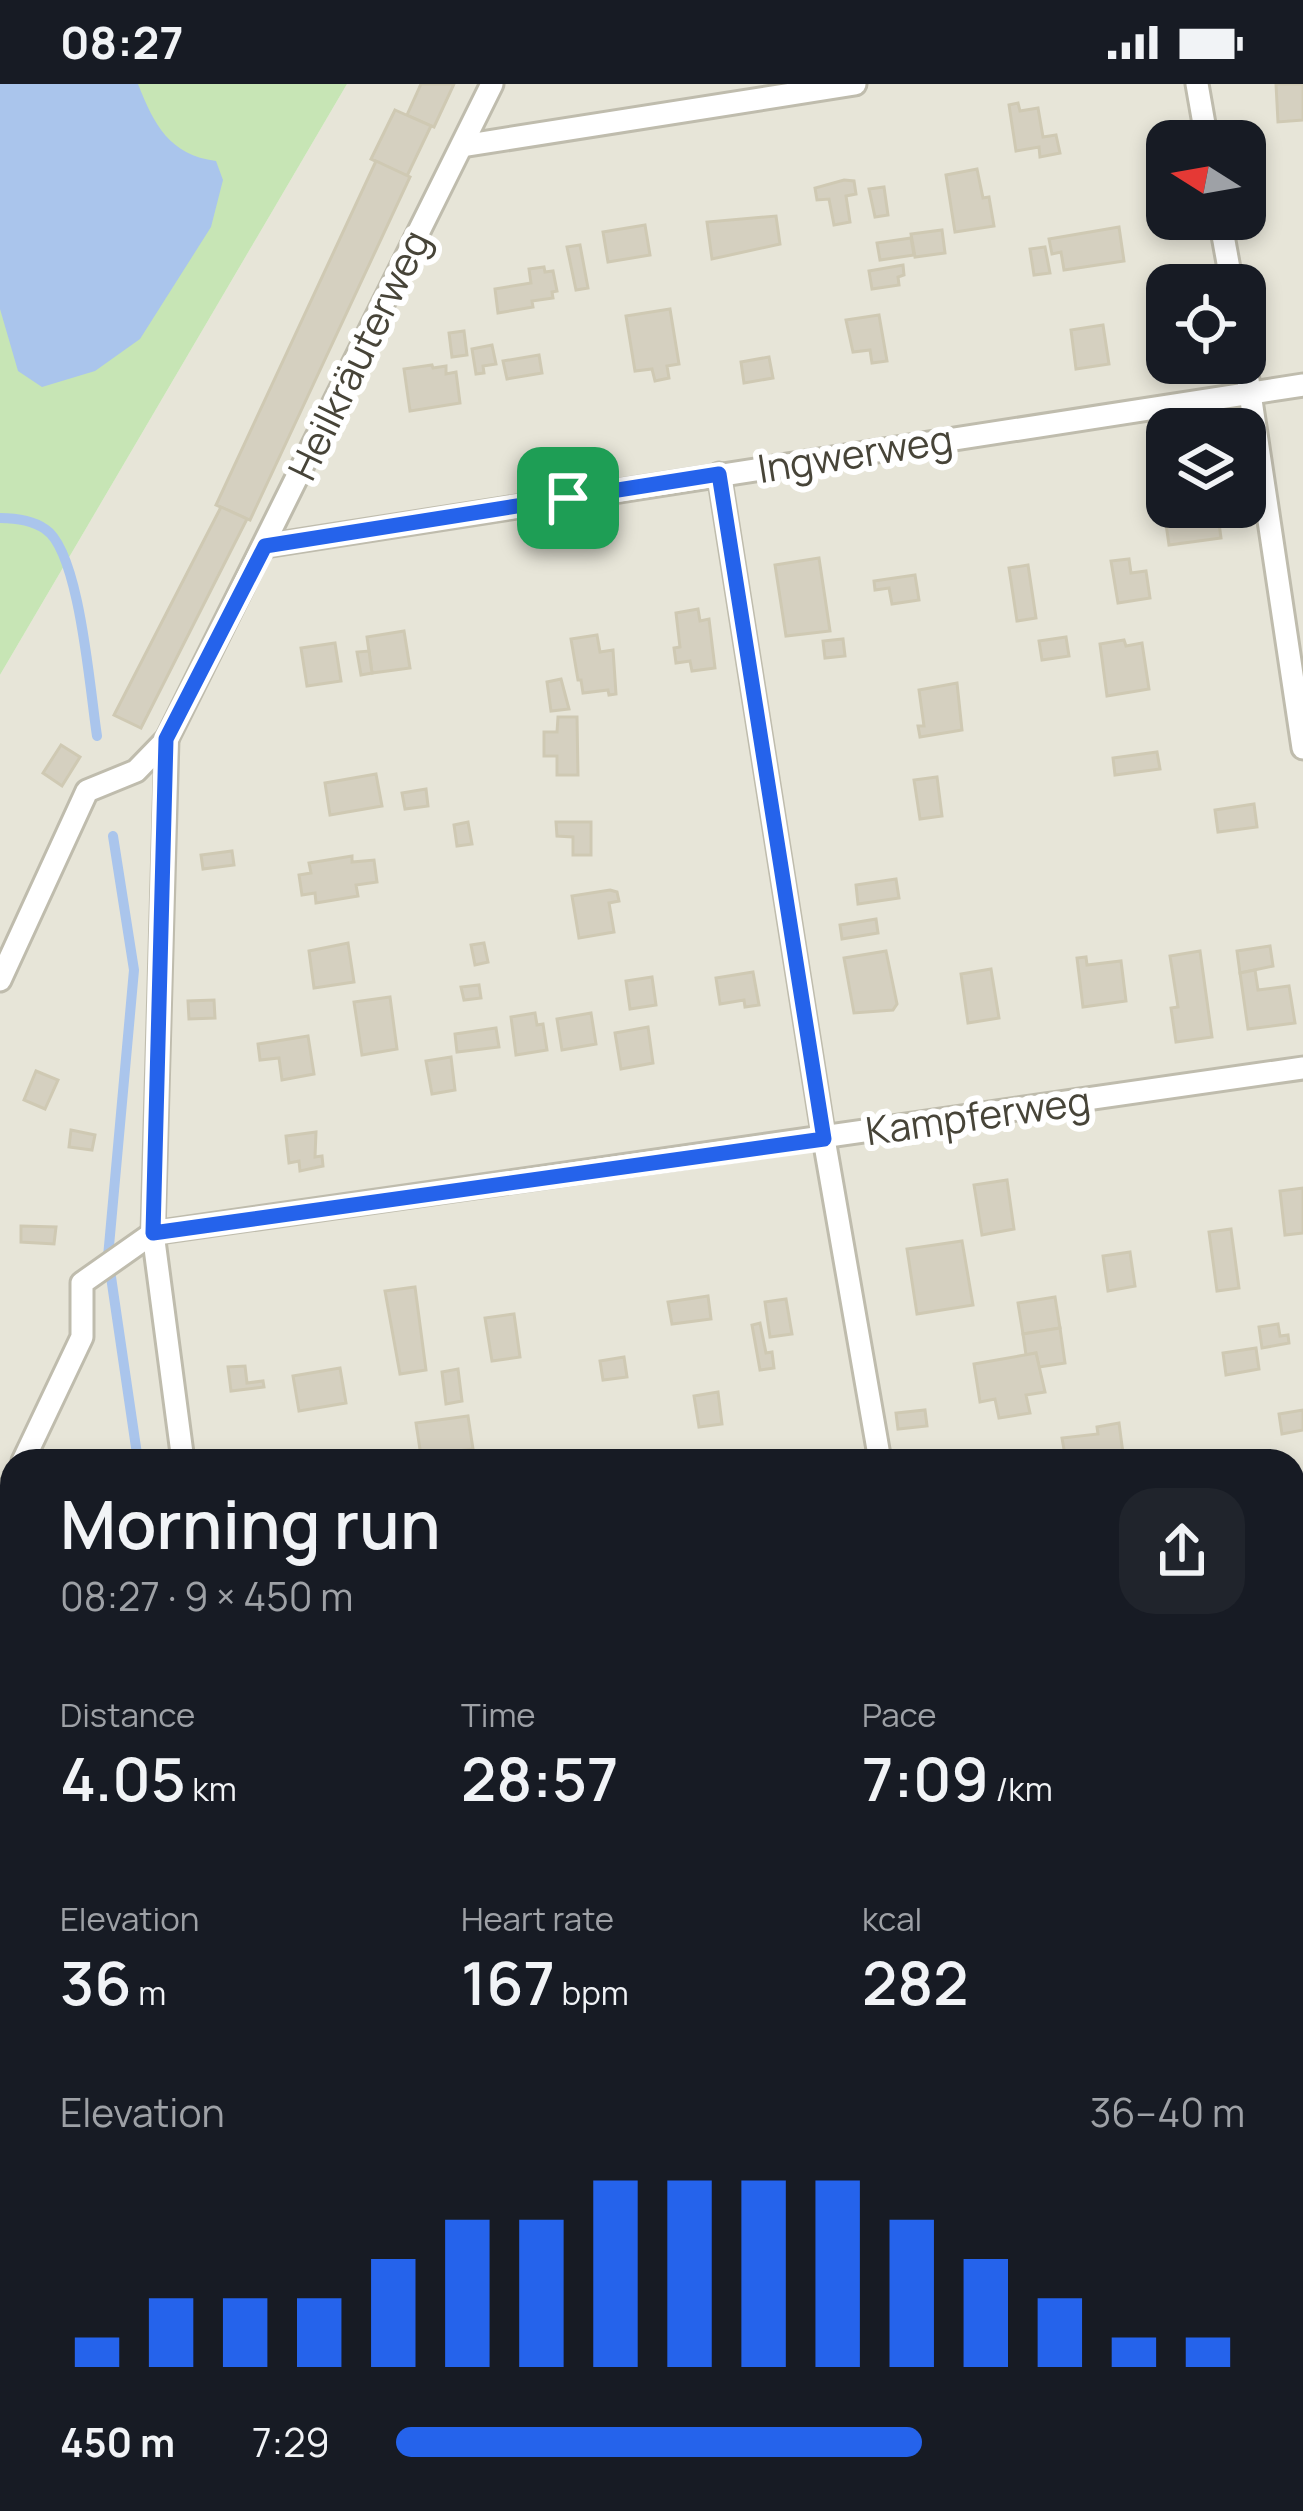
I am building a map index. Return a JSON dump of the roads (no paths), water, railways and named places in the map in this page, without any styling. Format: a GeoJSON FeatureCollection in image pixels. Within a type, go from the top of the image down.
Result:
{"type":"FeatureCollection","features":[{"type":"Feature","properties":{"kind":"lane","name":"Heilkräuterweg"},"geometry":{"type":"LineString","coordinates":[[0,980],[87,791],[136,771],[166,739],[492,84]]}},
{"type":"Feature","properties":{"kind":"lane"},"geometry":{"type":"LineString","coordinates":[[462,146],[855,84]]}},
{"type":"Feature","properties":{"kind":"lane"},"geometry":{"type":"LineString","coordinates":[[1197,84],[1203,120]]}},
{"type":"Feature","properties":{"kind":"lane"},"geometry":{"type":"LineString","coordinates":[[1249,384],[1303,744]]}},
{"type":"Feature","properties":{"kind":"lane","name":"Ingwerweg"},"geometry":{"type":"LineString","coordinates":[[265,546],[1303,385]]}},
{"type":"Feature","properties":{"kind":"lane"},"geometry":{"type":"LineString","coordinates":[[719,474],[878,1449]]}},
{"type":"Feature","properties":{"kind":"lane"},"geometry":{"type":"LineString","coordinates":[[166,739],[153,1233],[181,1449]]}},
{"type":"Feature","properties":{"kind":"lane","name":"Kampferweg"},"geometry":{"type":"LineString","coordinates":[[153,1233],[1303,1068]]}},
{"type":"Feature","properties":{"kind":"lane"},"geometry":{"type":"LineString","coordinates":[[29,1449],[82,1337],[82,1283],[153,1233]]}},
{"type":"Feature","properties":{"kind":"water"},"geometry":{"type":"Polygon","coordinates":[[[0,84],[138,84],[166,136],[187,152],[216,161],[223,180],[211,227],[140,339],[95,371],[42,387],[18,371],[0,309],[0,84]]]}},
{"type":"Feature","properties":{"kind":"waterway"},"geometry":{"type":"LineString","coordinates":[[0,518],[24,520],[45,529],[67,564],[82,624],[97,736]]}},
{"type":"Feature","properties":{"kind":"waterway"},"geometry":{"type":"LineString","coordinates":[[108,1257],[134,970],[113,836]]}},
{"type":"Feature","properties":{"kind":"waterway"},"geometry":{"type":"LineString","coordinates":[[110,1270],[136,1449]]}}]}
